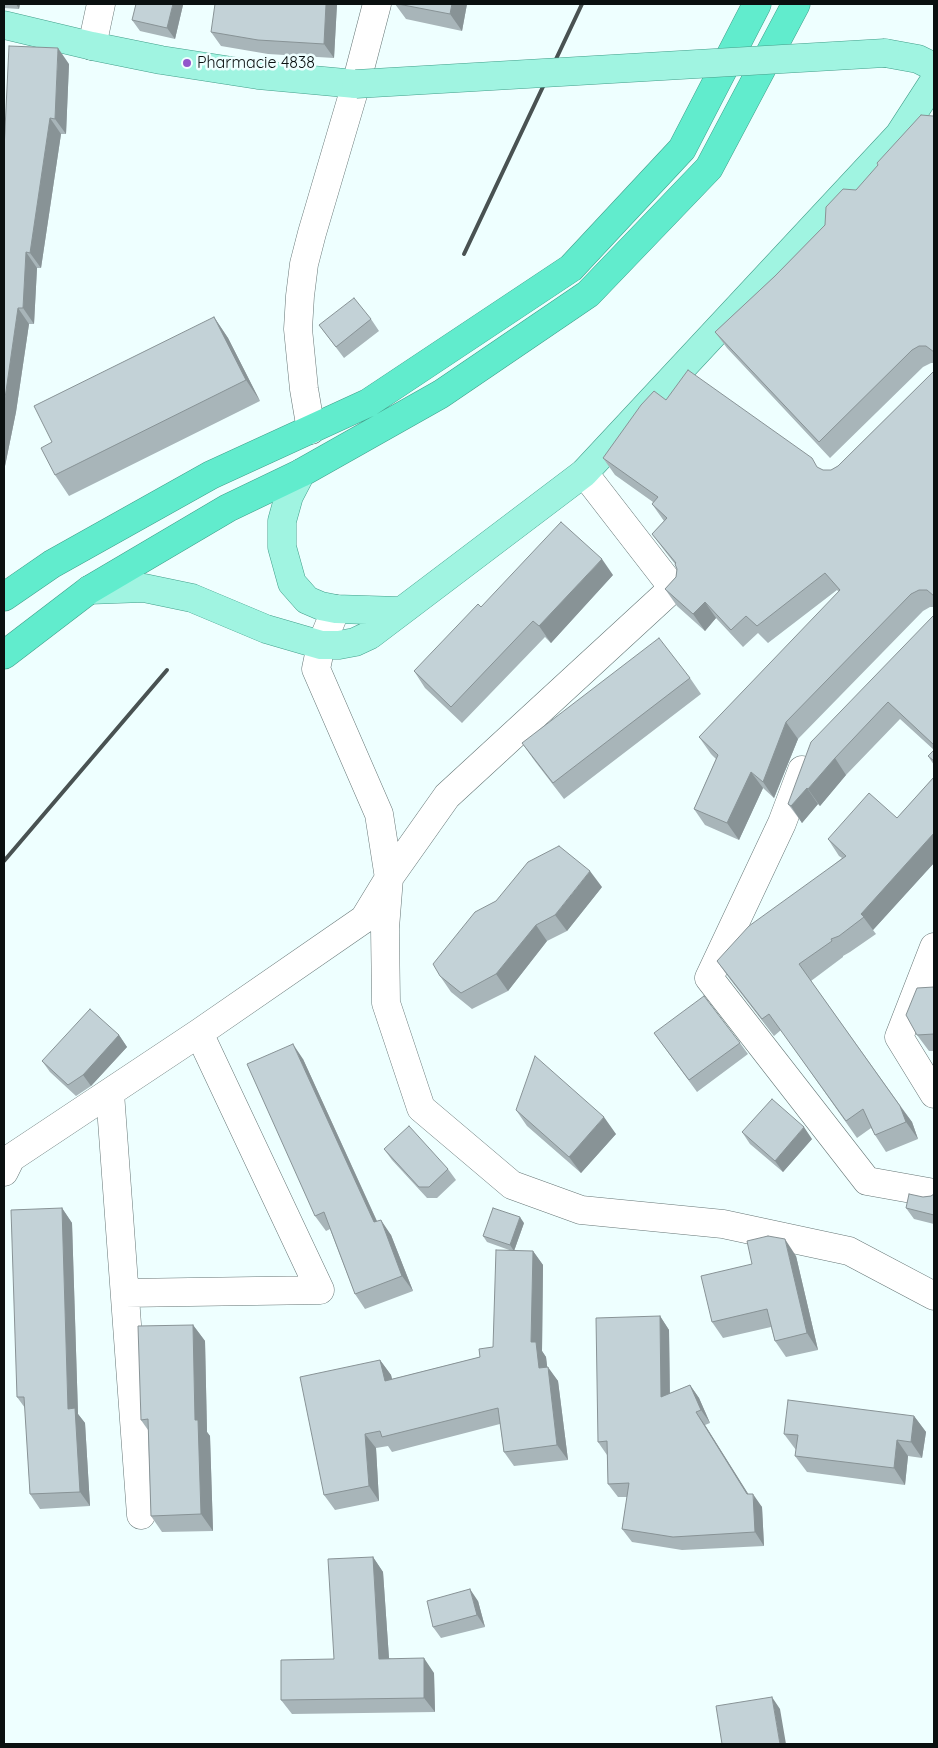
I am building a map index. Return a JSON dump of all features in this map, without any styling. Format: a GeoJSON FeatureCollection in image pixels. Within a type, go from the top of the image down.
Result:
{"type":"FeatureCollection","features":[{"type":"Feature","properties":{"kind":"highway"},"geometry":{"type":"LineString","coordinates":[[4,597],[52,564],[210,475],[368,403],[572,268],[682,149],[757,4]]}},
{"type":"Feature","properties":{"kind":"highway"},"geometry":{"type":"LineString","coordinates":[[4,655],[89,590],[228,508],[301,473],[441,394],[588,294],[709,168],[796,4]]}},
{"type":"Feature","properties":{"kind":"main road"},"geometry":{"type":"LineString","coordinates":[[4,25],[161,60],[258,74],[356,84],[885,53],[918,59],[934,67]]}},
{"type":"Feature","properties":{"kind":"main road"},"geometry":{"type":"LineString","coordinates":[[89,590],[144,588],[192,598],[266,630],[322,645],[355,642],[370,635],[584,473],[899,135],[934,81]]}},
{"type":"Feature","properties":{"kind":"main road"},"geometry":{"type":"LineString","coordinates":[[301,473],[289,496],[282,521],[282,547],[292,583],[307,600],[321,606],[336,609],[400,612]]}},
{"type":"Feature","properties":{"kind":"street"},"geometry":{"type":"LineString","coordinates":[[92,46],[101,4]]}},
{"type":"Feature","properties":{"kind":"street"},"geometry":{"type":"LineString","coordinates":[[311,430],[304,388],[298,329],[303,272],[312,233],[356,84],[377,4]]}},
{"type":"Feature","properties":{"kind":"street"},"geometry":{"type":"LineString","coordinates":[[6,1162],[200,1034],[364,919],[389,878],[447,796],[672,588],[584,473]]}},
{"type":"Feature","properties":{"kind":"street"},"geometry":{"type":"LineString","coordinates":[[336,609],[322,645],[316,669],[380,814],[389,878],[386,928],[386,1003],[421,1108],[512,1186],[581,1210],[723,1224],[849,1251],[934,1296]]}},
{"type":"Feature","properties":{"kind":"street"},"geometry":{"type":"LineString","coordinates":[[810,750],[782,823],[709,978],[867,1181],[934,1193]]}},
{"type":"Feature","properties":{"kind":"street"},"geometry":{"type":"LineString","coordinates":[[934,947],[899,1037],[934,1094]]}},
{"type":"Feature","properties":{"kind":"street"},"geometry":{"type":"LineString","coordinates":[[125,1293],[320,1290],[200,1034]]}},
{"type":"Feature","properties":{"kind":"street"},"geometry":{"type":"LineString","coordinates":[[110,1093],[142,1515]]}},
{"type":"Feature","properties":{"kind":"building"},"geometry":{"type":"Polygon","coordinates":[[[136,4],[173,4],[167,28],[132,20],[136,4]]]}},
{"type":"Feature","properties":{"kind":"building"},"geometry":{"type":"Polygon","coordinates":[[[215,4],[326,4],[324,44],[258,40],[211,32],[215,4]]]}},
{"type":"Feature","properties":{"kind":"building"},"geometry":{"type":"Polygon","coordinates":[[[398,4],[452,4],[450,14],[398,4]]]}},
{"type":"Feature","properties":{"kind":"building"},"geometry":{"type":"Polygon","coordinates":[[[9,46],[58,48],[55,119],[50,118],[30,253],[26,252],[23,308],[18,308],[4,405],[4,150],[9,46]]]}},
{"type":"Feature","properties":{"kind":"building"},"geometry":{"type":"Polygon","coordinates":[[[921,115],[934,115],[934,352],[926,346],[919,346],[912,350],[819,442],[715,332],[775,276],[825,225],[826,207],[843,189],[856,190],[878,165],[877,163],[921,115]]]}},
{"type":"Feature","properties":{"kind":"building"},"geometry":{"type":"Polygon","coordinates":[[[354,298],[371,319],[336,347],[319,325],[354,298]]]}},
{"type":"Feature","properties":{"kind":"building"},"geometry":{"type":"Polygon","coordinates":[[[214,317],[246,380],[55,475],[41,448],[52,442],[34,406],[214,317]]]}},
{"type":"Feature","properties":{"kind":"building"},"geometry":{"type":"Polygon","coordinates":[[[688,370],[812,458],[817,467],[823,470],[831,470],[838,466],[934,371],[934,596],[927,590],[919,590],[911,594],[786,722],[763,782],[751,772],[727,823],[694,809],[718,755],[699,737],[840,590],[825,573],[757,626],[746,616],[731,630],[705,602],[693,614],[665,589],[676,577],[677,569],[676,563],[652,534],[667,518],[652,504],[658,497],[603,458],[641,405],[654,391],[666,400],[688,370]]]}},
{"type":"Feature","properties":{"kind":"building"},"geometry":{"type":"Polygon","coordinates":[[[561,522],[602,559],[539,626],[533,621],[451,707],[414,671],[478,604],[481,607],[561,522]]]}},
{"type":"Feature","properties":{"kind":"building"},"geometry":{"type":"Polygon","coordinates":[[[934,615],[934,745],[888,702],[808,789],[791,806],[788,804],[811,742],[934,615]]]}},
{"type":"Feature","properties":{"kind":"building"},"geometry":{"type":"Polygon","coordinates":[[[659,638],[690,678],[553,783],[522,743],[659,638]]]}},
{"type":"Feature","properties":{"kind":"building"},"geometry":{"type":"Polygon","coordinates":[[[934,750],[934,761],[928,756],[934,750]]]}},
{"type":"Feature","properties":{"kind":"building"},"geometry":{"type":"Polygon","coordinates":[[[934,777],[934,833],[861,914],[864,917],[839,936],[831,939],[832,941],[799,964],[900,1106],[906,1122],[875,1135],[863,1109],[846,1121],[769,1014],[762,1019],[717,961],[749,926],[846,856],[828,839],[869,793],[897,818],[934,777]]]}},
{"type":"Feature","properties":{"kind":"building"},"geometry":{"type":"Polygon","coordinates":[[[559,846],[590,871],[555,915],[536,925],[496,974],[461,993],[440,976],[433,964],[475,912],[496,901],[528,862],[559,846]]]}},
{"type":"Feature","properties":{"kind":"building"},"geometry":{"type":"Polygon","coordinates":[[[934,987],[934,1034],[917,1035],[906,1015],[917,988],[934,987]]]}},
{"type":"Feature","properties":{"kind":"building"},"geometry":{"type":"Polygon","coordinates":[[[704,996],[740,1043],[689,1080],[654,1033],[704,996]]]}},
{"type":"Feature","properties":{"kind":"building"},"geometry":{"type":"Polygon","coordinates":[[[90,1009],[119,1035],[83,1075],[68,1085],[42,1061],[90,1009]]]}},
{"type":"Feature","properties":{"kind":"building"},"geometry":{"type":"Polygon","coordinates":[[[293,1044],[374,1222],[381,1220],[402,1276],[355,1294],[324,1212],[315,1216],[247,1064],[293,1044]]]}},
{"type":"Feature","properties":{"kind":"building"},"geometry":{"type":"Polygon","coordinates":[[[535,1056],[604,1117],[569,1157],[516,1110],[535,1056]]]}},
{"type":"Feature","properties":{"kind":"building"},"geometry":{"type":"Polygon","coordinates":[[[772,1099],[804,1127],[775,1161],[742,1132],[772,1099]]]}},
{"type":"Feature","properties":{"kind":"building"},"geometry":{"type":"Polygon","coordinates":[[[409,1126],[448,1169],[429,1187],[419,1187],[384,1149],[409,1126]]]}},
{"type":"Feature","properties":{"kind":"building"},"geometry":{"type":"Polygon","coordinates":[[[909,1194],[923,1197],[934,1194],[934,1215],[906,1208],[909,1194]]]}},
{"type":"Feature","properties":{"kind":"building"},"geometry":{"type":"Polygon","coordinates":[[[62,1208],[68,1409],[75,1408],[80,1492],[30,1494],[24,1397],[17,1397],[11,1210],[62,1208]]]}},
{"type":"Feature","properties":{"kind":"building"},"geometry":{"type":"Polygon","coordinates":[[[493,1208],[520,1217],[510,1245],[483,1236],[493,1208]]]}},
{"type":"Feature","properties":{"kind":"building"},"geometry":{"type":"Polygon","coordinates":[[[768,1236],[785,1239],[807,1333],[775,1341],[767,1309],[712,1322],[701,1276],[752,1264],[747,1241],[768,1236]]]}},
{"type":"Feature","properties":{"kind":"building"},"geometry":{"type":"Polygon","coordinates":[[[496,1250],[533,1251],[531,1342],[536,1342],[539,1368],[548,1367],[557,1445],[504,1452],[498,1408],[382,1437],[380,1431],[365,1434],[369,1486],[324,1495],[300,1377],[380,1360],[385,1381],[480,1357],[479,1349],[493,1347],[496,1250]]]}},
{"type":"Feature","properties":{"kind":"building"},"geometry":{"type":"Polygon","coordinates":[[[660,1316],[661,1397],[690,1385],[701,1410],[696,1412],[747,1494],[753,1494],[755,1532],[673,1537],[622,1529],[629,1483],[608,1484],[607,1441],[598,1442],[596,1318],[660,1316]]]}},
{"type":"Feature","properties":{"kind":"building"},"geometry":{"type":"Polygon","coordinates":[[[193,1325],[195,1420],[198,1420],[201,1514],[151,1516],[148,1419],[141,1420],[138,1326],[193,1325]]]}},
{"type":"Feature","properties":{"kind":"building"},"geometry":{"type":"Polygon","coordinates":[[[788,1400],[914,1416],[911,1442],[897,1440],[894,1468],[795,1456],[798,1435],[784,1434],[788,1400]]]}},
{"type":"Feature","properties":{"kind":"building"},"geometry":{"type":"Polygon","coordinates":[[[373,1557],[379,1659],[424,1658],[424,1698],[281,1700],[281,1660],[334,1659],[328,1559],[373,1557]]]}},
{"type":"Feature","properties":{"kind":"building"},"geometry":{"type":"Polygon","coordinates":[[[470,1589],[477,1615],[433,1627],[427,1601],[470,1589]]]}},
{"type":"Feature","properties":{"kind":"building"},"geometry":{"type":"Polygon","coordinates":[[[772,1697],[780,1744],[722,1744],[716,1706],[772,1697]]]}},
{"type":"Feature","properties":{"kind":"railway"},"geometry":{"type":"LineString","coordinates":[[464,254],[582,4]]}},
{"type":"Feature","properties":{"kind":"railway"},"geometry":{"type":"LineString","coordinates":[[4,861],[167,670]]}},
{"type":"Feature","properties":{"kind":"place","name":"Pharmacie 4838"},"geometry":{"type":"Point","coordinates":[187,63]}}]}
